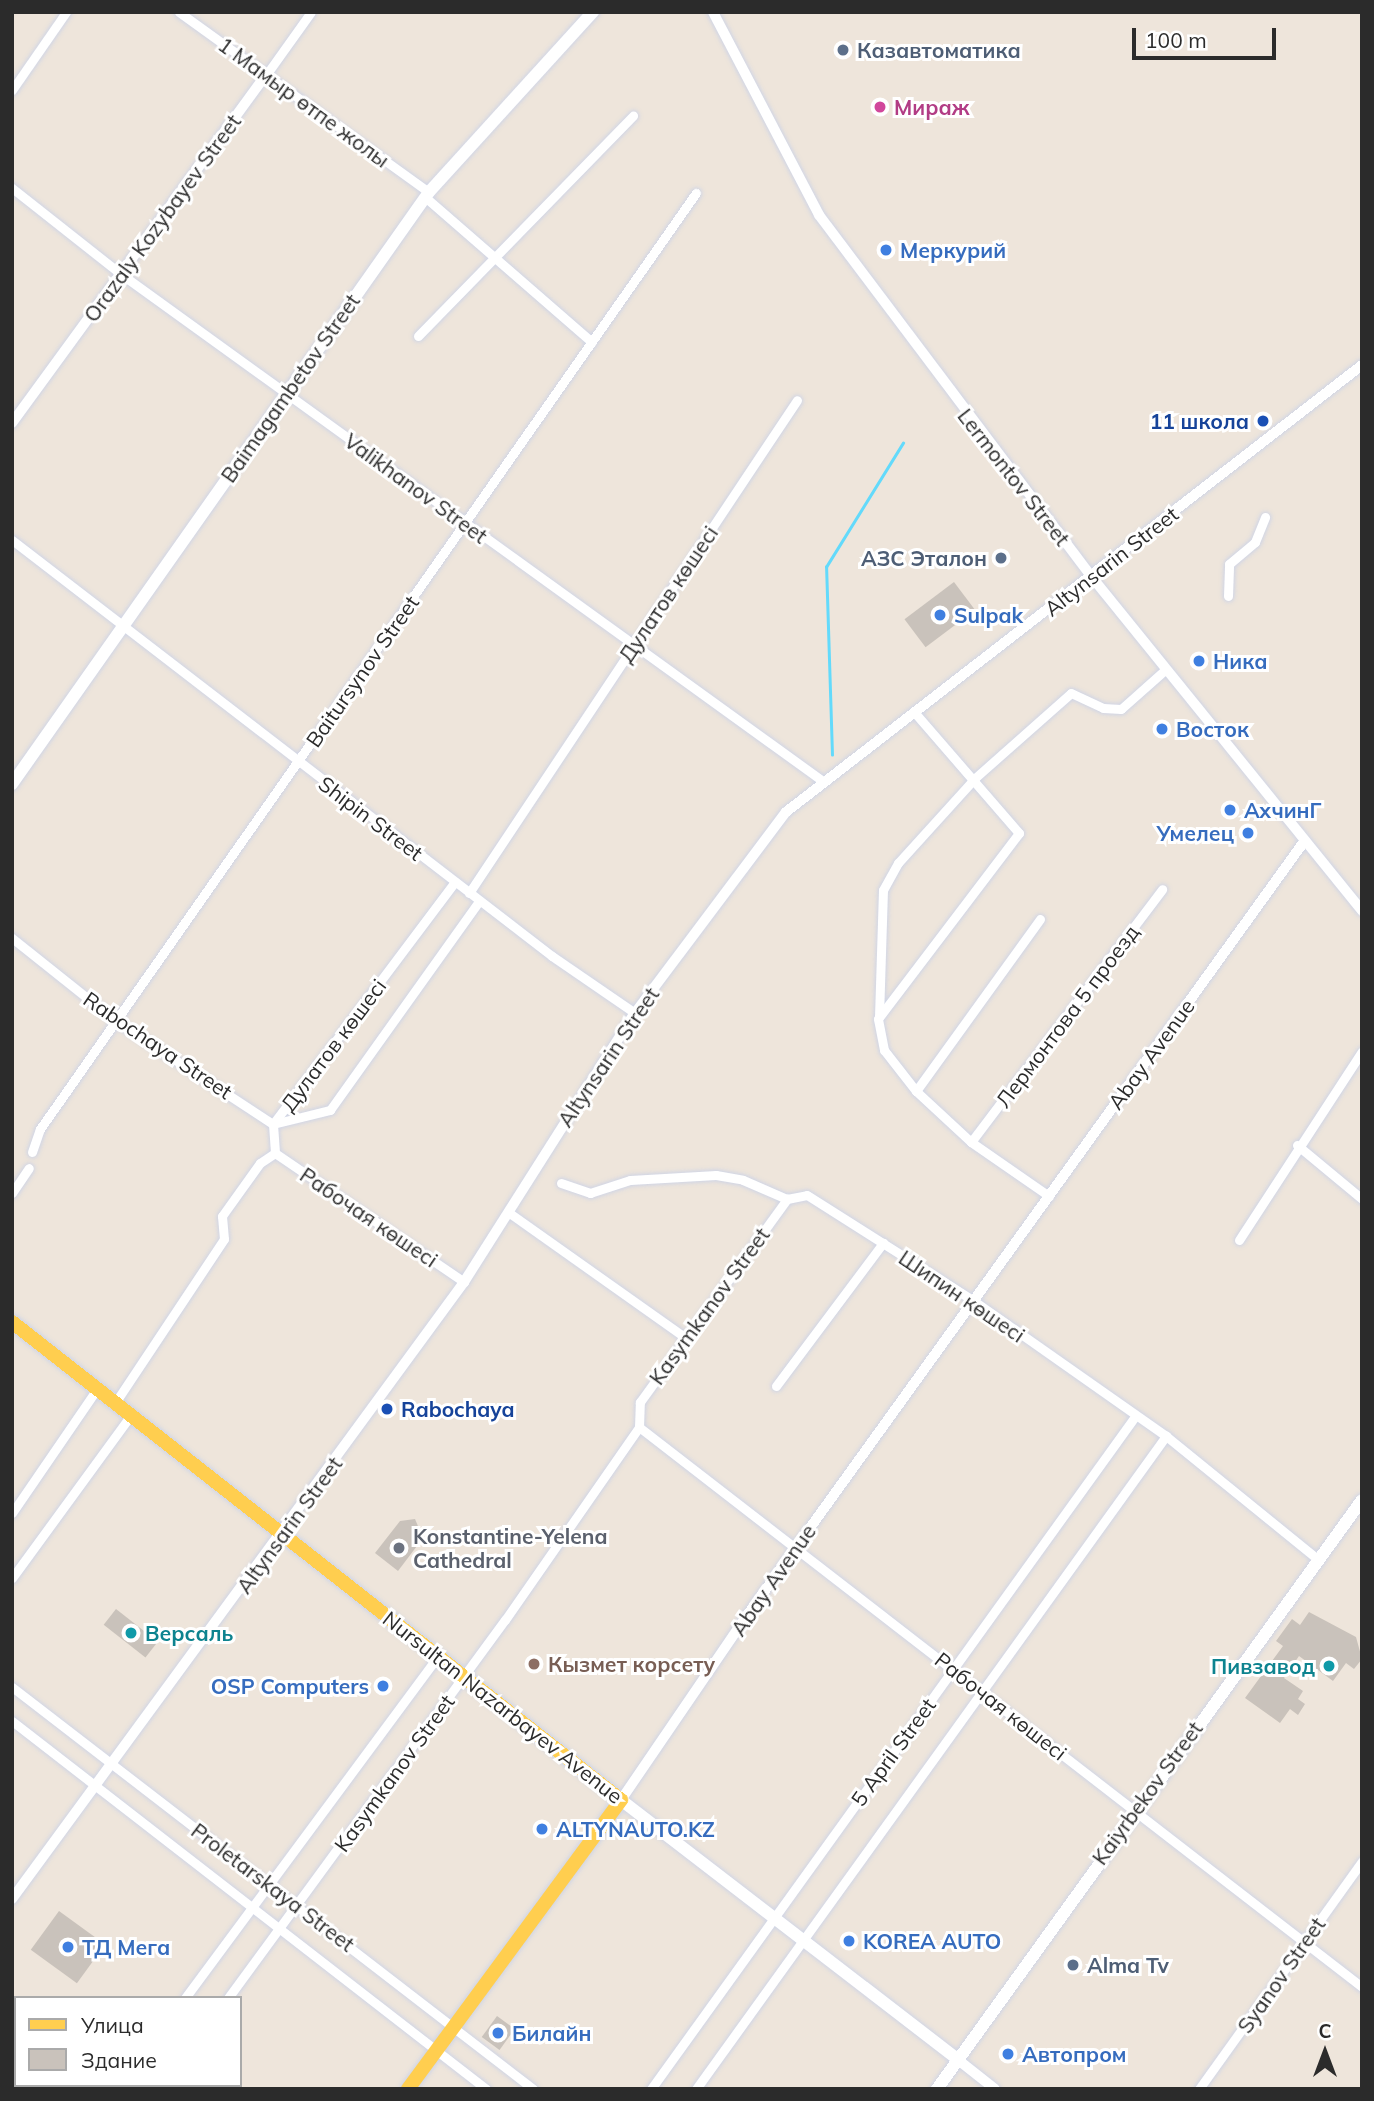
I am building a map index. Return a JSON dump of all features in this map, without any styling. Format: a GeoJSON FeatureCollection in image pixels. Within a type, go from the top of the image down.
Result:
{"type":"FeatureCollection","features":[{"type":"Feature","properties":{"kind":"main road","name":"Baimagambetov Street"},"geometry":{"type":"LineString","coordinates":[[12,784],[427,195],[593,12]]}},
{"type":"Feature","properties":{"kind":"main road","name":"Nursultan Nazarbayev Avenue"},"geometry":{"type":"LineString","coordinates":[[12,1322],[621,1800],[957,2059]]}},
{"type":"Feature","properties":{"kind":"main road","name":"Kaiyrbekov Street"},"geometry":{"type":"LineString","coordinates":[[937,2089],[1315,1557],[1362,1500]]}},
{"type":"Feature","properties":{"kind":"main road","name":"Abay Avenue"},"geometry":{"type":"LineString","coordinates":[[408,2089],[621,1800]]}},
{"type":"Feature","properties":{"kind":"street"},"geometry":{"type":"LineString","coordinates":[[12,90],[66,12]]}},
{"type":"Feature","properties":{"kind":"street","name":"1 Мамыр өтпе жолы"},"geometry":{"type":"LineString","coordinates":[[179,12],[427,195],[592,342]]}},
{"type":"Feature","properties":{"kind":"street","name":"Orazaly Kozybayev Street"},"geometry":{"type":"LineString","coordinates":[[12,423],[312,12]]}},
{"type":"Feature","properties":{"kind":"street","name":"Lermontov Street"},"geometry":{"type":"LineString","coordinates":[[713,12],[819,215],[1091,576],[1303,843],[1362,911]]}},
{"type":"Feature","properties":{"kind":"street"},"geometry":{"type":"LineString","coordinates":[[418,336],[493,256],[633,116]]}},
{"type":"Feature","properties":{"kind":"street","name":"Valikhanov Street"},"geometry":{"type":"LineString","coordinates":[[12,188],[121,274],[633,647],[824,782]]}},
{"type":"Feature","properties":{"kind":"street","name":"Baitursynov Street"},"geometry":{"type":"LineString","coordinates":[[32,1152],[40,1129],[696,193]]}},
{"type":"Feature","properties":{"kind":"street","name":"Altynsarin Street"},"geometry":{"type":"LineString","coordinates":[[12,1899],[284,1535],[464,1282],[635,1013],[786,812],[1362,365]]}},
{"type":"Feature","properties":{"kind":"street","name":"Дулатов көшесі"},"geometry":{"type":"LineString","coordinates":[[469,892],[796,400]]}},
{"type":"Feature","properties":{"kind":"street"},"geometry":{"type":"LineString","coordinates":[[1228,596],[1229,564],[1255,542],[1265,517]]}},
{"type":"Feature","properties":{"kind":"street","name":"Shipin Street"},"geometry":{"type":"LineString","coordinates":[[12,540],[479,901],[635,1013]]}},
{"type":"Feature","properties":{"kind":"street"},"geometry":{"type":"LineString","coordinates":[[1049,1196],[971,1142],[915,1091],[884,1049],[878,1018],[883,890],[898,863],[975,778],[1070,693],[1103,708],[1121,709],[1166,669]]}},
{"type":"Feature","properties":{"kind":"street"},"geometry":{"type":"LineString","coordinates":[[878,1018],[1018,840],[1017,827],[915,713]]}},
{"type":"Feature","properties":{"kind":"street","name":"Abay Avenue"},"geometry":{"type":"LineString","coordinates":[[621,1800],[797,1546],[1303,843]]}},
{"type":"Feature","properties":{"kind":"street","name":"Дулатов көшесі"},"geometry":{"type":"LineString","coordinates":[[273,1127],[455,882]]}},
{"type":"Feature","properties":{"kind":"street","name":"Лермонтова 5 проезд"},"geometry":{"type":"LineString","coordinates":[[971,1142],[1162,890]]}},
{"type":"Feature","properties":{"kind":"street","name":"Дулатов көшесі"},"geometry":{"type":"LineString","coordinates":[[273,1127],[330,1110],[479,901]]}},
{"type":"Feature","properties":{"kind":"street"},"geometry":{"type":"LineString","coordinates":[[915,1091],[1040,919]]}},
{"type":"Feature","properties":{"kind":"street","name":"Rabochaya Street"},"geometry":{"type":"LineString","coordinates":[[12,938],[116,1021],[273,1127]]}},
{"type":"Feature","properties":{"kind":"street"},"geometry":{"type":"LineString","coordinates":[[1239,1240],[1297,1145],[1362,1051]]}},
{"type":"Feature","properties":{"kind":"street"},"geometry":{"type":"LineString","coordinates":[[115,1403],[224,1239],[222,1216],[260,1163],[275,1148],[273,1127]]}},
{"type":"Feature","properties":{"kind":"street"},"geometry":{"type":"LineString","coordinates":[[1297,1145],[1360,1191]]}},
{"type":"Feature","properties":{"kind":"street","name":"Рабочая көшесі"},"geometry":{"type":"LineString","coordinates":[[275,1148],[464,1282]]}},
{"type":"Feature","properties":{"kind":"street"},"geometry":{"type":"LineString","coordinates":[[12,1193],[29,1168]]}},
{"type":"Feature","properties":{"kind":"street","name":"Шипин көшесі"},"geometry":{"type":"LineString","coordinates":[[561,1184],[590,1193],[630,1180],[716,1175],[787,1199],[807,1195],[974,1301],[1166,1436],[1315,1557]]}},
{"type":"Feature","properties":{"kind":"street","name":"Kasymkanov Street"},"geometry":{"type":"LineString","coordinates":[[229,1996],[465,1677],[639,1427],[640,1402],[787,1199]]}},
{"type":"Feature","properties":{"kind":"street"},"geometry":{"type":"LineString","coordinates":[[508,1212],[686,1338]]}},
{"type":"Feature","properties":{"kind":"street"},"geometry":{"type":"LineString","coordinates":[[776,1386],[883,1243]]}},
{"type":"Feature","properties":{"kind":"street"},"geometry":{"type":"LineString","coordinates":[[12,1513],[97,1389]]}},
{"type":"Feature","properties":{"kind":"street"},"geometry":{"type":"LineString","coordinates":[[12,1578],[131,1415]]}},
{"type":"Feature","properties":{"kind":"street","name":"5 April Street"},"geometry":{"type":"LineString","coordinates":[[651,2089],[1136,1415]]}},
{"type":"Feature","properties":{"kind":"street","name":"Рабочая көшесі"},"geometry":{"type":"LineString","coordinates":[[639,1427],[797,1546],[1362,1987]]}},
{"type":"Feature","properties":{"kind":"street","name":"5 April Street"},"geometry":{"type":"LineString","coordinates":[[696,2089],[1166,1436]]}},
{"type":"Feature","properties":{"kind":"street","name":"Kasymkanov Street"},"geometry":{"type":"LineString","coordinates":[[186,1996],[438,1656]]}},
{"type":"Feature","properties":{"kind":"street","name":"Proletarskaya Street"},"geometry":{"type":"LineString","coordinates":[[12,1687],[533,2089]]}},
{"type":"Feature","properties":{"kind":"street","name":"Proletarskaya Street"},"geometry":{"type":"LineString","coordinates":[[12,1721],[486,2089]]}},
{"type":"Feature","properties":{"kind":"street","name":"Syanov Street"},"geometry":{"type":"LineString","coordinates":[[1199,2089],[1362,1861]]}},
{"type":"Feature","properties":{"kind":"street","name":"Nursultan Nazarbayev Avenue"},"geometry":{"type":"LineString","coordinates":[[957,2059],[995,2089]]}},
{"type":"Feature","properties":{"kind":"building","name":"Sulpak"},"geometry":{"type":"Polygon","coordinates":[[[954,582],[975,610],[926,647],[904,619],[954,582]]]}},
{"type":"Feature","properties":{"kind":"building","name":"Konstantine-Yelena Cathedral"},"geometry":{"type":"Polygon","coordinates":[[[415,1519],[423,1538],[398,1571],[375,1553],[400,1521],[415,1519]]]}},
{"type":"Feature","properties":{"kind":"building","name":"Версаль"},"geometry":{"type":"Polygon","coordinates":[[[116,1609],[158,1642],[145,1657],[104,1625],[116,1609]]]}},
{"type":"Feature","properties":{"kind":"building","name":"Пивзавод"},"geometry":{"type":"Polygon","coordinates":[[[1309,1612],[1356,1637],[1362,1659],[1354,1669],[1346,1663],[1333,1681],[1299,1656],[1284,1678],[1303,1691],[1298,1699],[1305,1704],[1298,1715],[1290,1709],[1280,1723],[1245,1698],[1283,1646],[1276,1641],[1292,1619],[1300,1625],[1309,1612]]]}},
{"type":"Feature","properties":{"kind":"building","name":"ТД Мега"},"geometry":{"type":"Polygon","coordinates":[[[59,1911],[105,1945],[77,1983],[31,1950],[59,1911]]]}},
{"type":"Feature","properties":{"kind":"building","name":"Билайн"},"geometry":{"type":"Polygon","coordinates":[[[497,2016],[515,2029],[500,2050],[482,2037],[497,2016]]]}},
{"type":"Feature","properties":{"kind":"waterway"},"geometry":{"type":"LineString","coordinates":[[832,755],[826,567],[903,443]]}},
{"type":"Feature","properties":{"kind":"place","name":"Казавтоматика"},"geometry":{"type":"Point","coordinates":[843,50]}},
{"type":"Feature","properties":{"kind":"place","name":"Мираж"},"geometry":{"type":"Point","coordinates":[880,107]}},
{"type":"Feature","properties":{"kind":"place","name":"Меркурий"},"geometry":{"type":"Point","coordinates":[886,250]}},
{"type":"Feature","properties":{"kind":"place","name":"11 школа"},"geometry":{"type":"Point","coordinates":[1263,421]}},
{"type":"Feature","properties":{"kind":"place","name":"АЗС Эталон"},"geometry":{"type":"Point","coordinates":[1001,558]}},
{"type":"Feature","properties":{"kind":"place","name":"Sulpak"},"geometry":{"type":"Point","coordinates":[940,615]}},
{"type":"Feature","properties":{"kind":"place","name":"Ника"},"geometry":{"type":"Point","coordinates":[1199,661]}},
{"type":"Feature","properties":{"kind":"place","name":"Восток"},"geometry":{"type":"Point","coordinates":[1162,729]}},
{"type":"Feature","properties":{"kind":"place","name":"АхчинГ"},"geometry":{"type":"Point","coordinates":[1230,810]}},
{"type":"Feature","properties":{"kind":"place","name":"Умелец"},"geometry":{"type":"Point","coordinates":[1248,833]}},
{"type":"Feature","properties":{"kind":"place","name":"Rabochaya"},"geometry":{"type":"Point","coordinates":[387,1409]}},
{"type":"Feature","properties":{"kind":"place","name":"Konstantine-Yelena Cathedral"},"geometry":{"type":"Point","coordinates":[399,1548]}},
{"type":"Feature","properties":{"kind":"place","name":"Версаль"},"geometry":{"type":"Point","coordinates":[131,1633]}},
{"type":"Feature","properties":{"kind":"place","name":"Кызмет корсету"},"geometry":{"type":"Point","coordinates":[534,1664]}},
{"type":"Feature","properties":{"kind":"place","name":"Пивзавод"},"geometry":{"type":"Point","coordinates":[1329,1666]}},
{"type":"Feature","properties":{"kind":"place","name":"OSP Computers"},"geometry":{"type":"Point","coordinates":[383,1686]}},
{"type":"Feature","properties":{"kind":"place","name":"ALTYNAUTO.KZ"},"geometry":{"type":"Point","coordinates":[542,1829]}},
{"type":"Feature","properties":{"kind":"place","name":"KOREA AUTO"},"geometry":{"type":"Point","coordinates":[849,1941]}},
{"type":"Feature","properties":{"kind":"place","name":"ТД Мега"},"geometry":{"type":"Point","coordinates":[68,1947]}},
{"type":"Feature","properties":{"kind":"place","name":"Alma Tv"},"geometry":{"type":"Point","coordinates":[1073,1965]}},
{"type":"Feature","properties":{"kind":"place","name":"Билайн"},"geometry":{"type":"Point","coordinates":[498,2033]}},
{"type":"Feature","properties":{"kind":"place","name":"Автопром"},"geometry":{"type":"Point","coordinates":[1008,2054]}}]}
